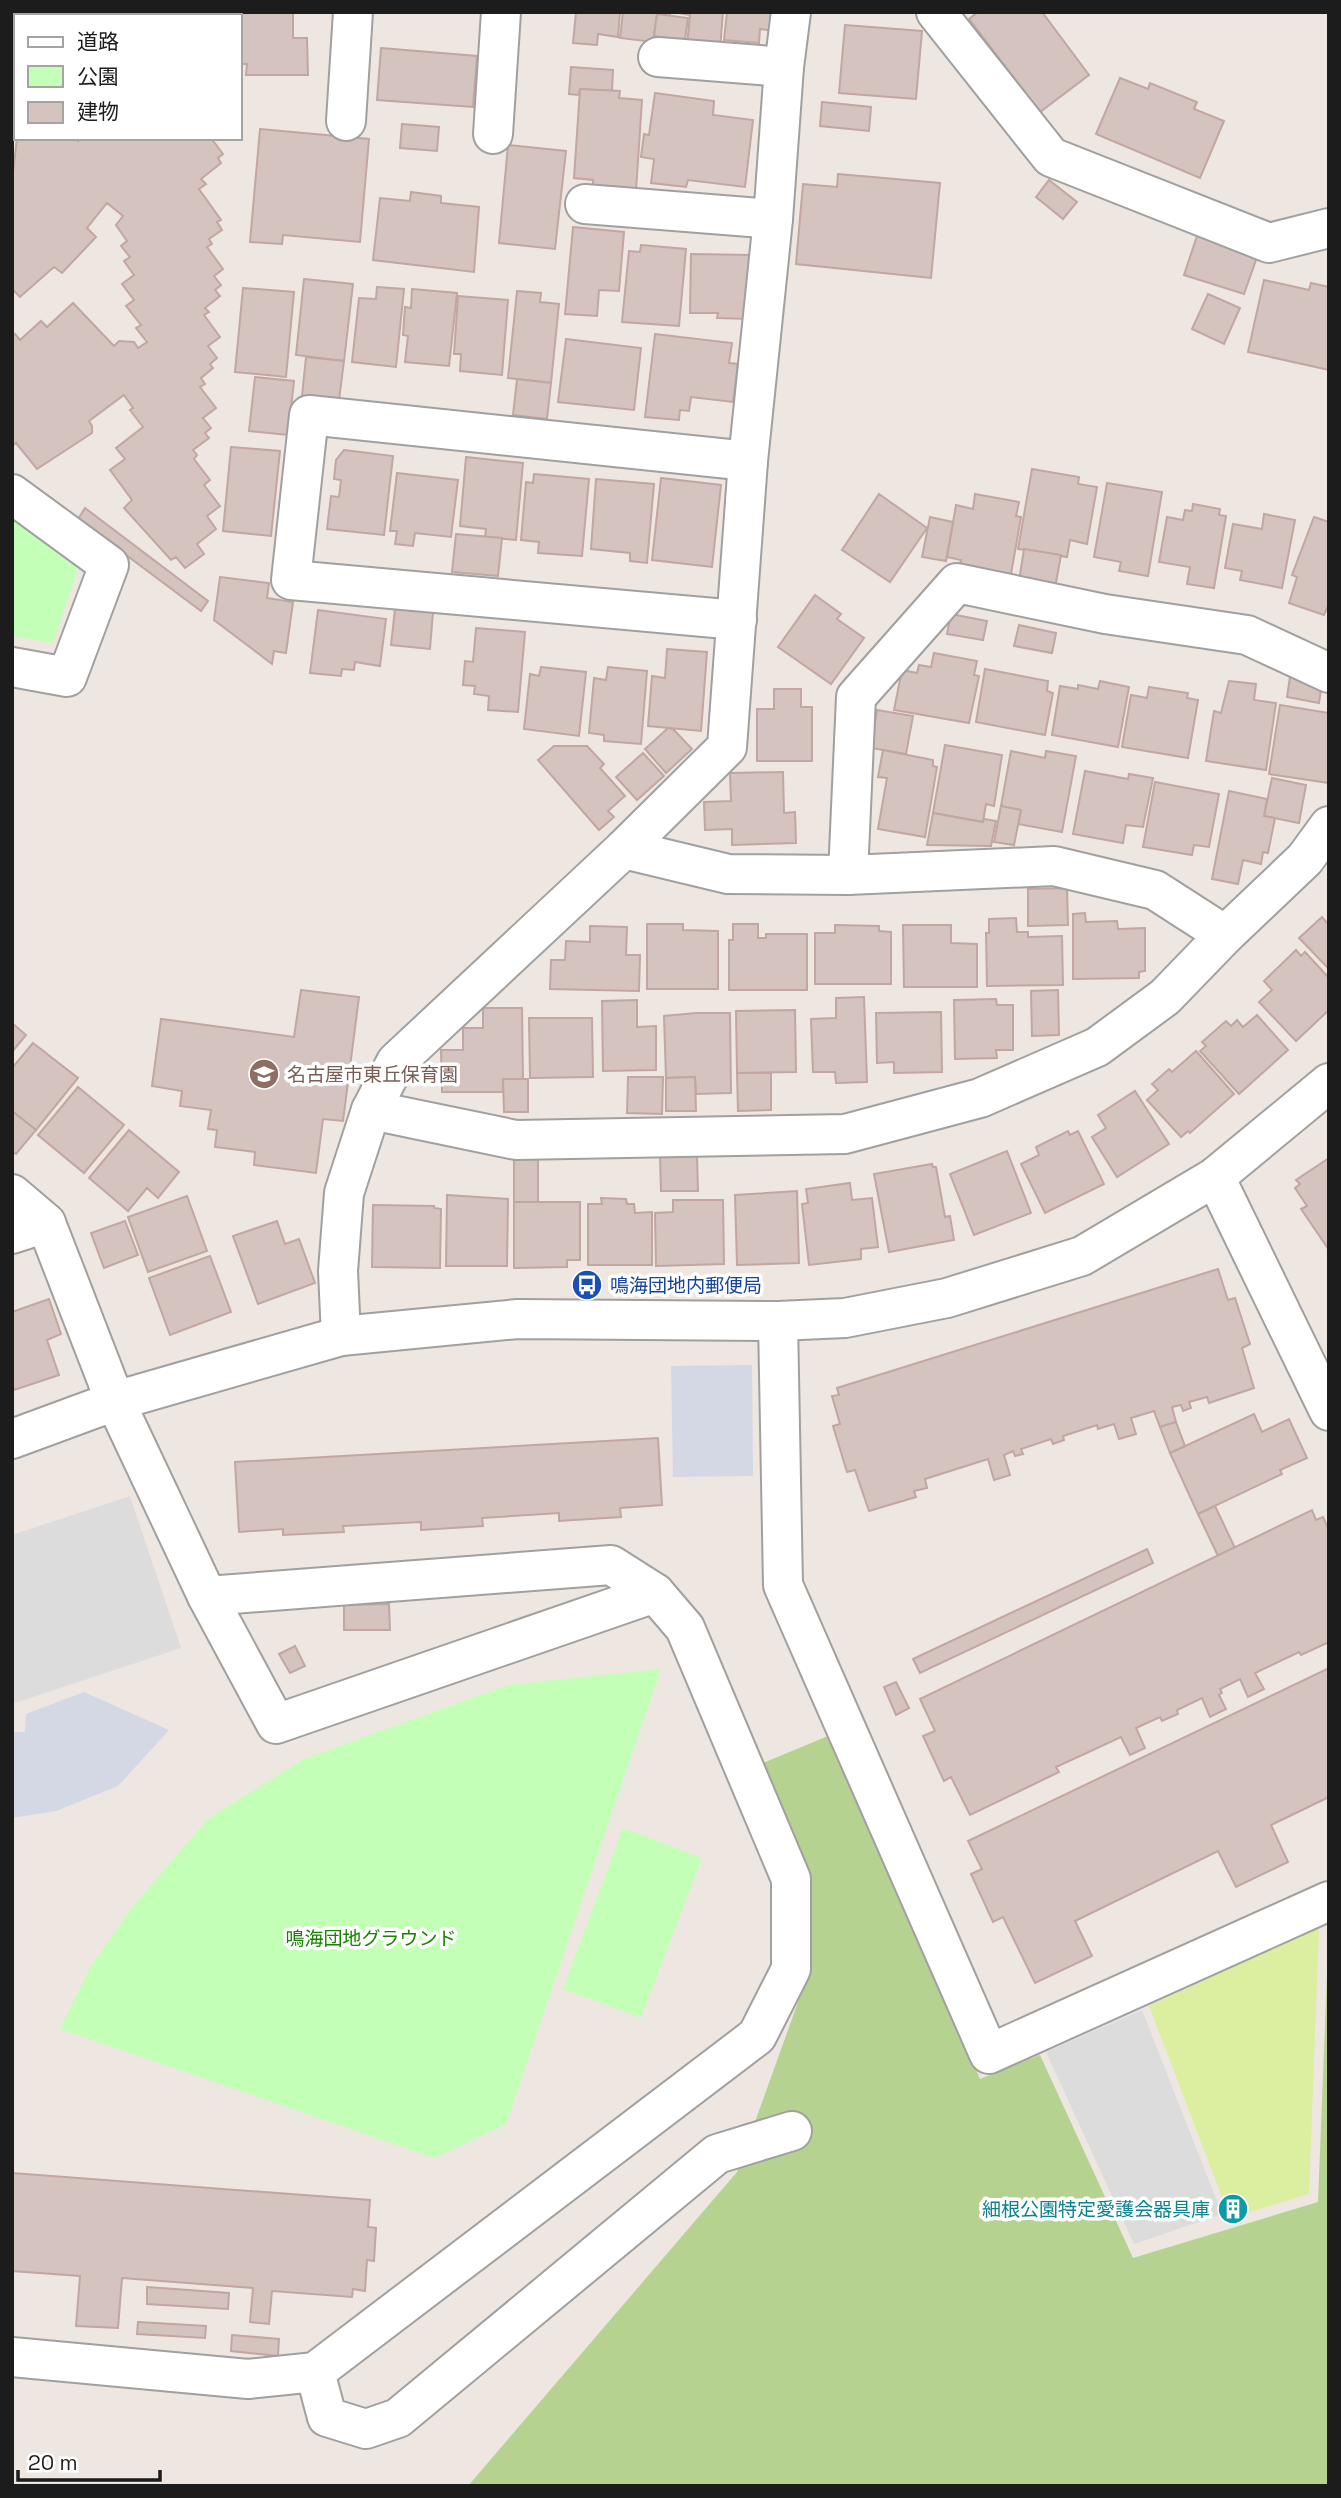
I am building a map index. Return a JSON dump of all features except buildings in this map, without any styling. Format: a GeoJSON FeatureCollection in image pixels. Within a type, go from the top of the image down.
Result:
{"type":"FeatureCollection","features":[{"type":"Feature","properties":{"kind":"street"},"geometry":{"type":"LineString","coordinates":[[346,121],[353,12]]}},
{"type":"Feature","properties":{"kind":"street"},"geometry":{"type":"LineString","coordinates":[[494,134],[501,12]]}},
{"type":"Feature","properties":{"kind":"street"},"geometry":{"type":"LineString","coordinates":[[341,1336],[338,1271],[344,1193],[371,1110],[396,1062],[624,849],[727,747],[748,461],[791,12]]}},
{"type":"Feature","properties":{"kind":"street"},"geometry":{"type":"LineString","coordinates":[[936,12],[1051,157],[1269,243],[1329,228]]}},
{"type":"Feature","properties":{"kind":"street"},"geometry":{"type":"LineString","coordinates":[[658,57],[784,67]]}},
{"type":"Feature","properties":{"kind":"street"},"geometry":{"type":"LineString","coordinates":[[585,204],[773,219]]}},
{"type":"Feature","properties":{"kind":"street"},"geometry":{"type":"LineString","coordinates":[[737,620],[291,580],[309,415],[748,461]]}},
{"type":"Feature","properties":{"kind":"street"},"geometry":{"type":"LineString","coordinates":[[12,494],[109,565],[67,677],[12,667]]}},
{"type":"Feature","properties":{"kind":"street"},"geometry":{"type":"LineString","coordinates":[[848,875],[856,697],[957,583],[1105,614],[1247,635],[1329,673]]}},
{"type":"Feature","properties":{"kind":"street"},"geometry":{"type":"LineString","coordinates":[[371,1110],[516,1140],[845,1134],[980,1098],[1097,1046],[1165,997],[1305,859],[1329,826]]}},
{"type":"Feature","properties":{"kind":"street"},"geometry":{"type":"LineString","coordinates":[[624,849],[727,873],[848,875],[1054,866],[1155,890],[1225,935]]}},
{"type":"Feature","properties":{"kind":"street"},"geometry":{"type":"LineString","coordinates":[[12,1439],[115,1401],[341,1336],[518,1319],[778,1321],[845,1318],[947,1298],[1082,1256],[1215,1177],[1329,1083]]}},
{"type":"Feature","properties":{"kind":"street"},"geometry":{"type":"LineString","coordinates":[[1215,1177],[1329,1411]]}},
{"type":"Feature","properties":{"kind":"street"},"geometry":{"type":"LineString","coordinates":[[12,1194],[115,1401],[207,1596],[276,1724],[654,1593]]}},
{"type":"Feature","properties":{"kind":"street"},"geometry":{"type":"LineString","coordinates":[[778,1321],[783,1585],[989,2054],[1329,1901]]}},
{"type":"Feature","properties":{"kind":"street"},"geometry":{"type":"LineString","coordinates":[[12,2357],[248,2379],[316,2372],[757,2036],[791,1969],[790,1879],[685,1628],[654,1593],[611,1565],[207,1596]]}},
{"type":"Feature","properties":{"kind":"street"},"geometry":{"type":"LineString","coordinates":[[316,2372],[327,2417],[366,2429],[398,2418],[717,2154],[792,2131]]}},
{"type":"Feature","properties":{"kind":"green space"},"geometry":{"type":"Polygon","coordinates":[[[12,519],[78,569],[53,643],[12,636],[12,519]]]}},
{"type":"Feature","properties":{"kind":"green space","name":"鳴海団地グラウンド"},"geometry":{"type":"Polygon","coordinates":[[[661,1669],[506,2124],[435,2158],[60,2029],[91,1966],[133,1906],[208,1819],[304,1759],[508,1685],[661,1669]]]}},
{"type":"Feature","properties":{"kind":"green space"},"geometry":{"type":"Polygon","coordinates":[[[828,1736],[980,2079],[1040,2055],[1133,2258],[1318,2202],[1329,1924],[1329,2486],[468,2486],[737,2172],[802,1991],[807,1885],[763,1763],[828,1736]]]}},
{"type":"Feature","properties":{"kind":"green space"},"geometry":{"type":"Polygon","coordinates":[[[623,1828],[702,1858],[641,2018],[563,1989],[623,1828]]]}},
{"type":"Feature","properties":{"kind":"green space"},"geometry":{"type":"Polygon","coordinates":[[[1319,1927],[1309,2194],[1230,2218],[1149,2006],[1319,1927]]]}},
{"type":"Feature","properties":{"kind":"shaded area"},"geometry":{"type":"Polygon","coordinates":[[[752,1365],[753,1476],[673,1477],[671,1366],[752,1365]]]}},
{"type":"Feature","properties":{"kind":"shaded area"},"geometry":{"type":"Polygon","coordinates":[[[130,1496],[181,1648],[12,1704],[12,1535],[130,1496]]]}},
{"type":"Feature","properties":{"kind":"shaded area"},"geometry":{"type":"Polygon","coordinates":[[[84,1692],[169,1730],[118,1786],[56,1811],[12,1818],[12,1732],[25,1732],[26,1714],[84,1692]]]}},
{"type":"Feature","properties":{"kind":"shaded area"},"geometry":{"type":"Polygon","coordinates":[[[1142,2010],[1222,2214],[1134,2244],[1046,2052],[1142,2010]]]}},
{"type":"Feature","properties":{"kind":"place","name":"名古屋市東丘保育園"},"geometry":{"type":"Point","coordinates":[264,1074]}},
{"type":"Feature","properties":{"kind":"place","name":"鳴海団地内郵便局"},"geometry":{"type":"Point","coordinates":[587,1285]}},
{"type":"Feature","properties":{"kind":"place","name":"細根公園特定愛護会器具庫"},"geometry":{"type":"Point","coordinates":[1233,2209]}}]}
